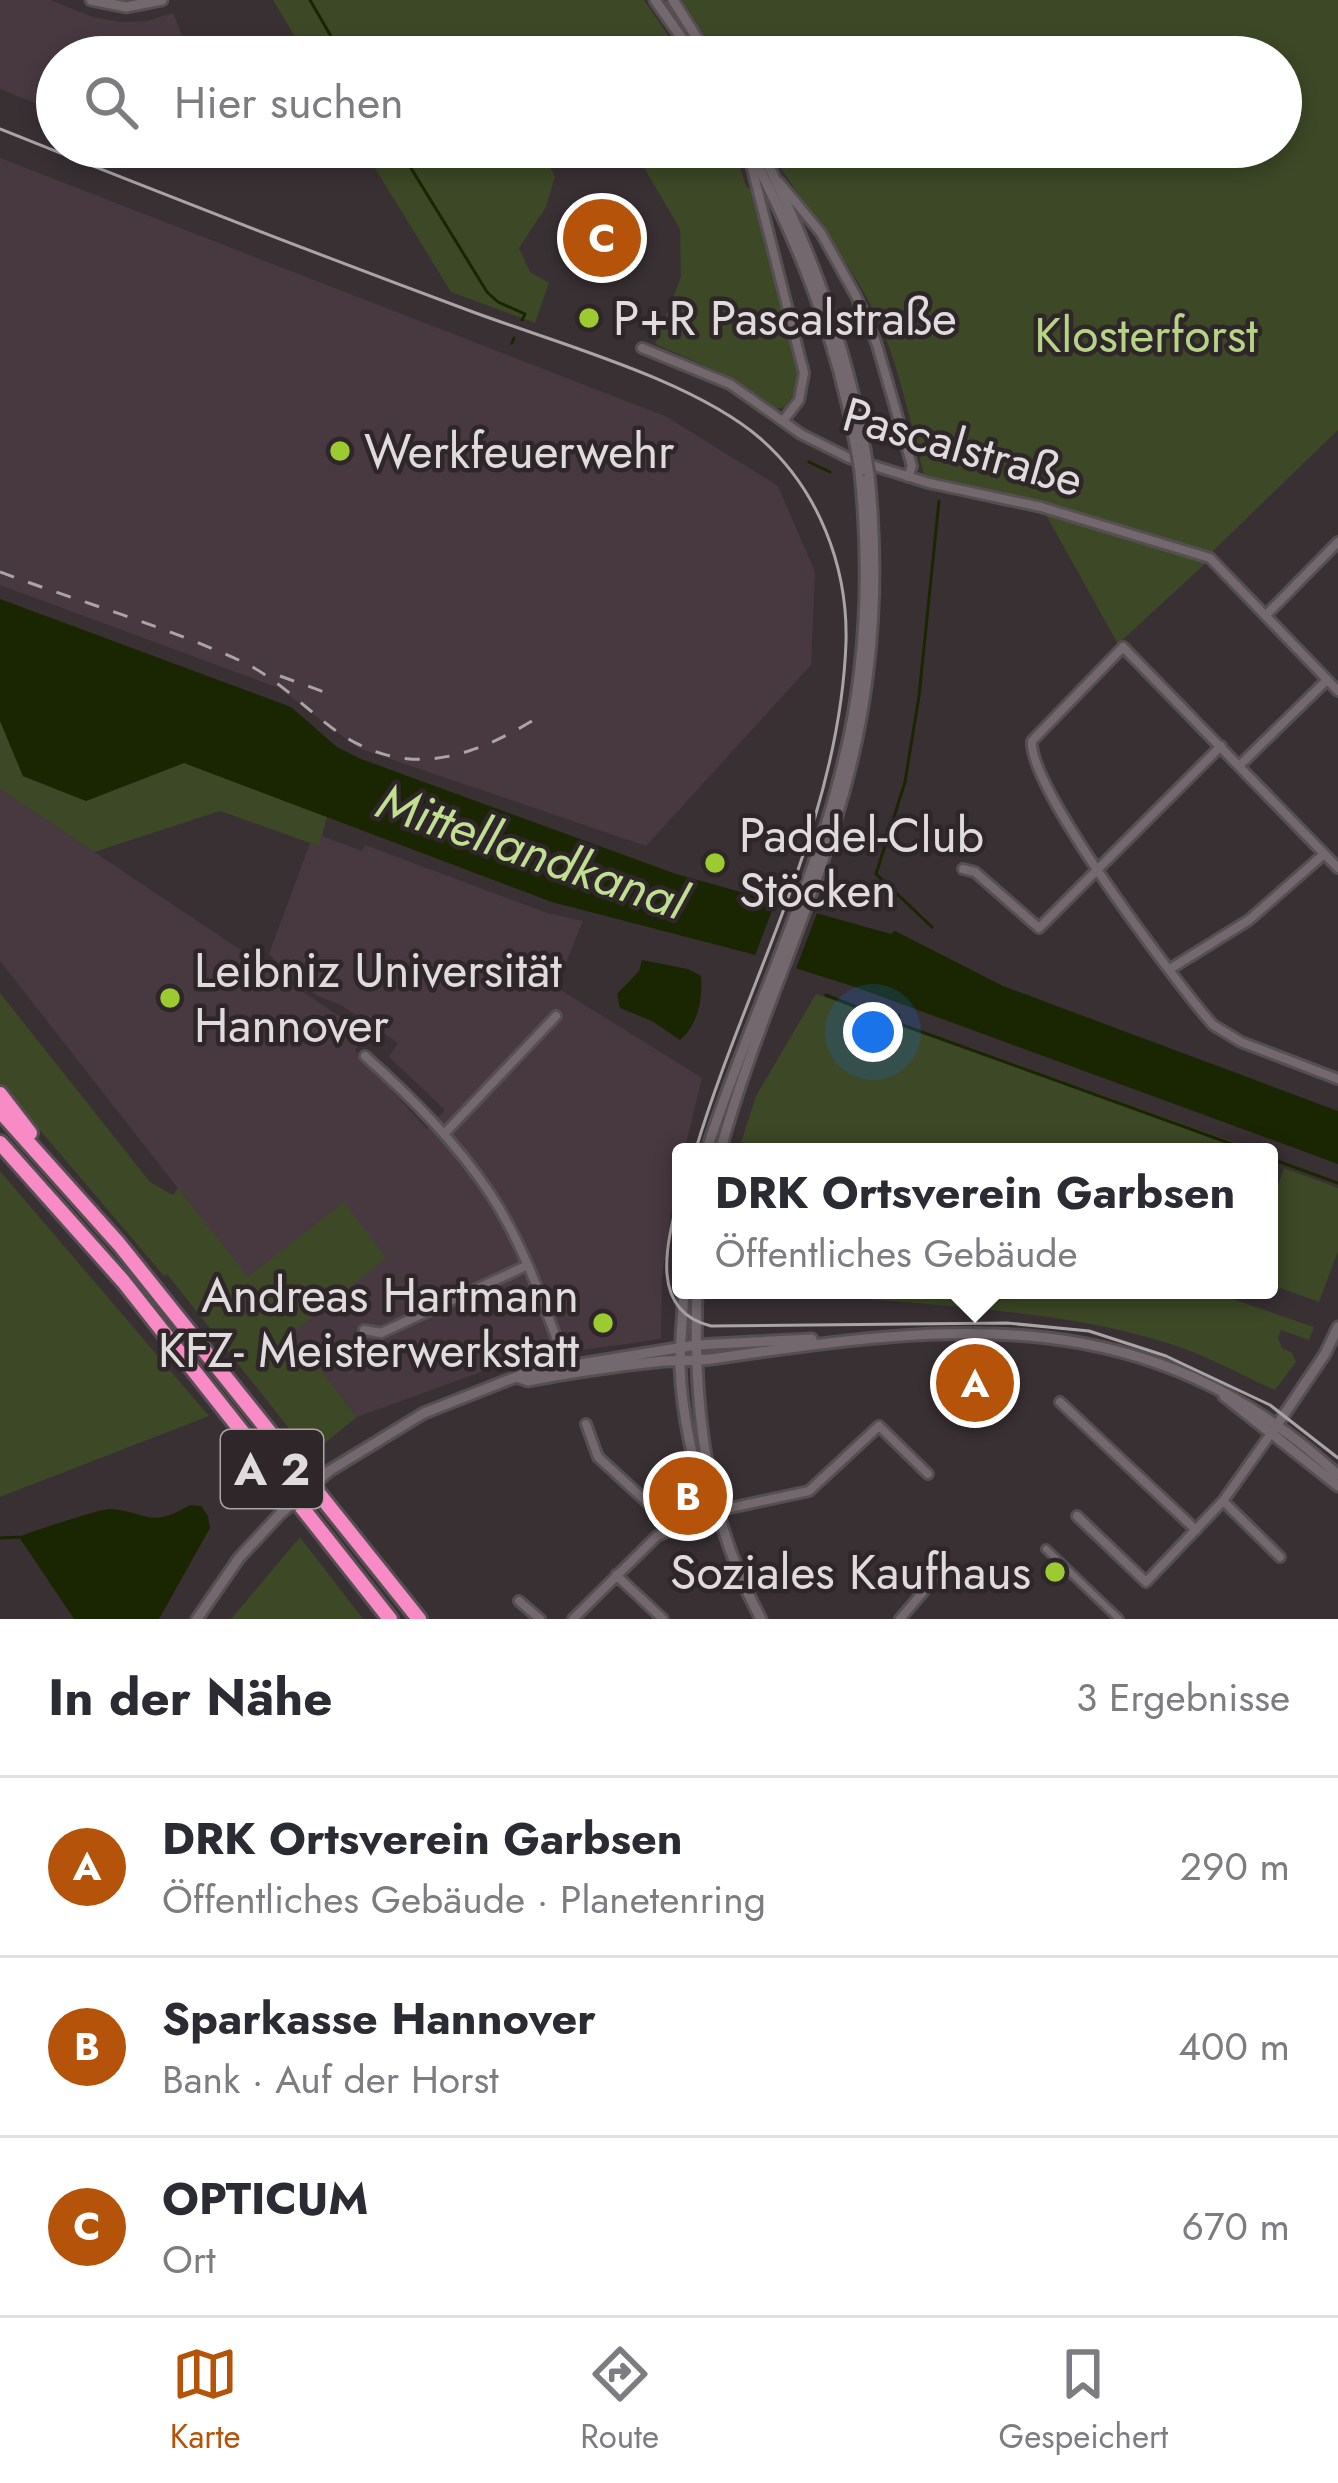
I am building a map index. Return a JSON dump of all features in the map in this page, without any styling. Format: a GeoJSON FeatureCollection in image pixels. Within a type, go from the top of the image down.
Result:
{"type":"FeatureCollection","features":[{"type":"Feature","properties":{"kind":"highway"},"geometry":{"type":"LineString","coordinates":[[0,1094],[64,1181]]}},
{"type":"Feature","properties":{"kind":"highway","name":"A 2"},"geometry":{"type":"LineString","coordinates":[[0,1112],[204,1347],[419,1619]]}},
{"type":"Feature","properties":{"kind":"highway","name":"A 2"},"geometry":{"type":"LineString","coordinates":[[0,1143],[154,1319],[390,1619]]}},
{"type":"Feature","properties":{"kind":"highway"},"geometry":{"type":"LineString","coordinates":[[0,1154],[59,1208]]}},
{"type":"Feature","properties":{"kind":"street"},"geometry":{"type":"LineString","coordinates":[[91,0],[126,7],[163,0]]}},
{"type":"Feature","properties":{"kind":"street"},"geometry":{"type":"LineString","coordinates":[[655,0],[680,36]]}},
{"type":"Feature","properties":{"kind":"street"},"geometry":{"type":"LineString","coordinates":[[673,0],[696,36]]}},
{"type":"Feature","properties":{"kind":"street"},"geometry":{"type":"LineString","coordinates":[[754,168],[804,373],[799,400],[783,421]]}},
{"type":"Feature","properties":{"kind":"street"},"geometry":{"type":"LineString","coordinates":[[758,168],[797,245],[819,302],[861,449]]}},
{"type":"Feature","properties":{"kind":"street"},"geometry":{"type":"LineString","coordinates":[[710,1143],[802,902],[835,795],[860,672],[866,572],[861,449],[837,327],[806,243],[770,168]]}},
{"type":"Feature","properties":{"kind":"street"},"geometry":{"type":"LineString","coordinates":[[774,177],[830,248],[856,296],[876,342],[912,466],[908,477]]}},
{"type":"Feature","properties":{"kind":"street"},"geometry":{"type":"LineString","coordinates":[[806,243],[817,236],[830,248]]}},
{"type":"Feature","properties":{"kind":"street","name":"Pascalstraße"},"geometry":{"type":"LineString","coordinates":[[642,348],[730,384],[837,452],[908,477],[1041,507],[1210,558],[1266,615]]}},
{"type":"Feature","properties":{"kind":"street"},"geometry":{"type":"LineString","coordinates":[[1338,542],[1266,615],[1338,691]]}},
{"type":"Feature","properties":{"kind":"street"},"geometry":{"type":"LineString","coordinates":[[1338,868],[1123,647],[1034,736],[1030,746],[1054,802],[1204,1016],[1226,1036],[1338,1079]]}},
{"type":"Feature","properties":{"kind":"street"},"geometry":{"type":"LineString","coordinates":[[1240,765],[1327,680]]}},
{"type":"Feature","properties":{"kind":"street"},"geometry":{"type":"LineString","coordinates":[[963,869],[975,872],[1039,928],[1221,746]]}},
{"type":"Feature","properties":{"kind":"street"},"geometry":{"type":"LineString","coordinates":[[1170,969],[1249,920],[1324,854]]}},
{"type":"Feature","properties":{"kind":"street"},"geometry":{"type":"LineString","coordinates":[[723,1143],[775,975]]}},
{"type":"Feature","properties":{"kind":"street"},"geometry":{"type":"LineString","coordinates":[[445,1133],[556,1016]]}},
{"type":"Feature","properties":{"kind":"street"},"geometry":{"type":"LineString","coordinates":[[364,1056],[445,1133],[492,1197],[527,1264],[568,1368]]}},
{"type":"Feature","properties":{"kind":"street"},"geometry":{"type":"LineString","coordinates":[[364,1330],[381,1333],[527,1264]]}},
{"type":"Feature","properties":{"kind":"street"},"geometry":{"type":"LineString","coordinates":[[684,1299],[681,1360],[694,1454],[706,1501],[716,1511]]}},
{"type":"Feature","properties":{"kind":"street"},"geometry":{"type":"LineString","coordinates":[[697,1299],[694,1360],[716,1511],[761,1619]]}},
{"type":"Feature","properties":{"kind":"street"},"geometry":{"type":"LineString","coordinates":[[1077,1516],[1146,1582],[1223,1502],[1338,1328]]}},
{"type":"Feature","properties":{"kind":"street"},"geometry":{"type":"LineString","coordinates":[[197,1619],[239,1558],[280,1514],[329,1471],[401,1424],[450,1401],[519,1378],[528,1382],[568,1368],[696,1345],[1047,1335],[1086,1341],[1146,1358],[1220,1392],[1338,1474]]}},
{"type":"Feature","properties":{"kind":"street"},"geometry":{"type":"LineString","coordinates":[[568,1368],[694,1360],[838,1340]]}},
{"type":"Feature","properties":{"kind":"street"},"geometry":{"type":"LineString","coordinates":[[1060,1402],[1196,1531]]}},
{"type":"Feature","properties":{"kind":"street"},"geometry":{"type":"LineString","coordinates":[[586,1424],[598,1457],[674,1527]]}},
{"type":"Feature","properties":{"kind":"street"},"geometry":{"type":"LineString","coordinates":[[573,1619],[657,1536],[716,1511],[809,1491],[879,1426],[928,1474]]}},
{"type":"Feature","properties":{"kind":"street"},"geometry":{"type":"LineString","coordinates":[[1275,1429],[1338,1486]]}},
{"type":"Feature","properties":{"kind":"street"},"geometry":{"type":"LineString","coordinates":[[1223,1502],[1280,1557]]}},
{"type":"Feature","properties":{"kind":"street"},"geometry":{"type":"LineString","coordinates":[[1046,1549],[1119,1619]]}},
{"type":"Feature","properties":{"kind":"street"},"geometry":{"type":"LineString","coordinates":[[615,1574],[663,1619]]}},
{"type":"Feature","properties":{"kind":"street"},"geometry":{"type":"LineString","coordinates":[[900,1619],[934,1579]]}},
{"type":"Feature","properties":{"kind":"street"},"geometry":{"type":"LineString","coordinates":[[519,1600],[540,1619]]}},
{"type":"Feature","properties":{"kind":"shaded area"},"geometry":{"type":"Polygon","coordinates":[[[0,0],[50,0],[120,22],[173,13],[182,36],[36,36],[36,104],[0,89],[0,0]]]}},
{"type":"Feature","properties":{"kind":"shaded area"},"geometry":{"type":"Polygon","coordinates":[[[0,158],[667,417],[778,486],[815,572],[811,665],[646,846],[358,748],[279,688],[0,585],[0,158]]]}},
{"type":"Feature","properties":{"kind":"shaded area"},"geometry":{"type":"Polygon","coordinates":[[[0,789],[366,1034],[355,1050],[427,1129],[445,1110],[389,1057],[398,1043],[294,980],[269,954],[310,843],[318,846],[322,836],[362,851],[365,845],[547,913],[583,921],[556,987],[702,1078],[686,1143],[672,1143],[672,1209],[662,1276],[661,1339],[582,1350],[550,1347],[357,1417],[0,961],[0,789]]]}},
{"type":"Feature","properties":{"kind":"green space"},"geometry":{"type":"Polygon","coordinates":[[[273,0],[644,0],[669,36],[294,36],[273,0]]]}},
{"type":"Feature","properties":{"kind":"green space","name":"Klosterforst"},"geometry":{"type":"Polygon","coordinates":[[[682,0],[1338,0],[1338,430],[1212,552],[1050,503],[925,477],[898,375],[877,318],[853,273],[781,168],[1302,168],[1302,36],[705,36],[682,0]]]}},
{"type":"Feature","properties":{"kind":"green space"},"geometry":{"type":"Polygon","coordinates":[[[375,168],[551,168],[555,176],[546,207],[519,248],[530,272],[549,283],[535,323],[451,292],[375,168]]]}},
{"type":"Feature","properties":{"kind":"green space"},"geometry":{"type":"Polygon","coordinates":[[[644,168],[740,168],[746,186],[755,193],[801,383],[785,407],[775,409],[735,379],[655,344],[681,277],[680,229],[644,168]]]}},
{"type":"Feature","properties":{"kind":"green space"},"geometry":{"type":"Polygon","coordinates":[[[1041,506],[1207,562],[1118,644],[1041,506]]]}},
{"type":"Feature","properties":{"kind":"green space"},"geometry":{"type":"Polygon","coordinates":[[[0,721],[23,776],[86,801],[184,763],[327,817],[319,846],[220,811],[94,852],[0,789],[0,721]]]}},
{"type":"Feature","properties":{"kind":"green space"},"geometry":{"type":"Polygon","coordinates":[[[0,993],[150,1182],[173,1195],[178,1188],[248,1277],[344,1202],[386,1258],[292,1333],[357,1417],[310,1455],[167,1274],[0,1083],[0,993]]]}},
{"type":"Feature","properties":{"kind":"green space"},"geometry":{"type":"Polygon","coordinates":[[[816,994],[1238,1143],[741,1143],[756,1096],[816,994]]]}},
{"type":"Feature","properties":{"kind":"green space"},"geometry":{"type":"Polygon","coordinates":[[[1284,1168],[1338,1188],[1338,1251],[1319,1302],[1278,1287],[1278,1186],[1284,1168]]]}},
{"type":"Feature","properties":{"kind":"green space"},"geometry":{"type":"Polygon","coordinates":[[[0,1171],[209,1416],[0,1497],[0,1171]]]}},
{"type":"Feature","properties":{"kind":"green space"},"geometry":{"type":"Polygon","coordinates":[[[869,1299],[1232,1299],[1314,1327],[1309,1340],[1281,1330],[1282,1348],[1296,1362],[1275,1390],[1164,1342],[1018,1313],[869,1299]]]}},
{"type":"Feature","properties":{"kind":"green space"},"geometry":{"type":"Polygon","coordinates":[[[300,1537],[363,1619],[231,1619],[300,1537]]]}},
{"type":"Feature","properties":{"kind":"water","name":"Mittellandkanal"},"geometry":{"type":"Polygon","coordinates":[[[0,599],[291,707],[337,747],[361,759],[676,874],[891,934],[895,931],[1003,986],[1338,1111],[1338,1164],[855,987],[748,953],[552,902],[184,763],[86,801],[23,776],[0,721],[0,599]]]}},
{"type":"Feature","properties":{"kind":"water"},"geometry":{"type":"Polygon","coordinates":[[[642,960],[701,976],[698,1011],[680,1040],[620,1008],[617,994],[639,971],[642,960]]]}},
{"type":"Feature","properties":{"kind":"water"},"geometry":{"type":"Polygon","coordinates":[[[190,1505],[201,1506],[210,1528],[159,1619],[74,1619],[19,1537],[103,1510],[156,1518],[190,1505]]]}},
{"type":"Feature","properties":{"kind":"pier"},"geometry":{"type":"Polygon","coordinates":[[[777,897],[819,908],[794,974],[753,961],[777,897]]]}},
{"type":"Feature","properties":{"kind":"waterway"},"geometry":{"type":"LineString","coordinates":[[310,0],[331,36]]}},
{"type":"Feature","properties":{"kind":"waterway"},"geometry":{"type":"LineString","coordinates":[[411,168],[487,292],[525,314],[522,320]]}},
{"type":"Feature","properties":{"kind":"waterway"},"geometry":{"type":"LineString","coordinates":[[512,343],[514,338]]}},
{"type":"Feature","properties":{"kind":"waterway"},"geometry":{"type":"LineString","coordinates":[[809,462],[830,472]]}},
{"type":"Feature","properties":{"kind":"waterway"},"geometry":{"type":"LineString","coordinates":[[932,927],[876,874],[905,782],[939,501]]}},
{"type":"Feature","properties":{"kind":"waterway"},"geometry":{"type":"LineString","coordinates":[[826,995],[897,1023]]}},
{"type":"Feature","properties":{"kind":"waterway"},"geometry":{"type":"LineString","coordinates":[[899,1015],[897,1023],[1229,1143]]}},
{"type":"Feature","properties":{"kind":"waterway"},"geometry":{"type":"LineString","coordinates":[[1278,1161],[1338,1183]]}},
{"type":"Feature","properties":{"kind":"waterway"},"geometry":{"type":"LineString","coordinates":[[0,1538],[19,1537]]}},
{"type":"Feature","properties":{"kind":"tram line"},"geometry":{"type":"LineString","coordinates":[[0,129],[36,143]]}},
{"type":"Feature","properties":{"kind":"tram line"},"geometry":{"type":"LineString","coordinates":[[99,168],[663,381],[733,418],[761,439],[799,481],[826,531],[842,585],[846,642],[840,708],[809,837],[698,1143]]}},
{"type":"Feature","properties":{"kind":"tram line"},"geometry":{"type":"LineString","coordinates":[[672,1223],[667,1269],[672,1294]]}},
{"type":"Feature","properties":{"kind":"tram line"},"geometry":{"type":"LineString","coordinates":[[674,1299],[690,1317],[711,1326],[1007,1323],[1089,1331],[1166,1356],[1270,1405],[1338,1458]]}},
{"type":"Feature","properties":{"kind":"railway"},"geometry":{"type":"LineString","coordinates":[[0,572],[243,662],[339,733],[390,756],[440,758],[465,752],[537,718]]}},
{"type":"Feature","properties":{"kind":"railway"},"geometry":{"type":"LineString","coordinates":[[280,676],[327,693]]}},
{"type":"Feature","properties":{"kind":"place","name":"OPTICUM"},"geometry":{"type":"Point","coordinates":[602,238]}},
{"type":"Feature","properties":{"kind":"place","name":"P+R Pascalstraße"},"geometry":{"type":"Point","coordinates":[589,318]}},
{"type":"Feature","properties":{"kind":"place","name":"Werkfeuerwehr"},"geometry":{"type":"Point","coordinates":[340,451]}},
{"type":"Feature","properties":{"kind":"place","name":"Paddel-Club Stöcken"},"geometry":{"type":"Point","coordinates":[715,863]}},
{"type":"Feature","properties":{"kind":"place","name":"Leibniz Universität Hannover"},"geometry":{"type":"Point","coordinates":[170,998]}},
{"type":"Feature","properties":{"kind":"place","name":"Andreas Hartmann KFZ- Meisterwerkstatt"},"geometry":{"type":"Point","coordinates":[603,1323]}},
{"type":"Feature","properties":{"kind":"place","name":"DRK Ortsverein Garbsen"},"geometry":{"type":"Point","coordinates":[975,1383]}},
{"type":"Feature","properties":{"kind":"place","name":"Sparkasse Hannover"},"geometry":{"type":"Point","coordinates":[688,1496]}},
{"type":"Feature","properties":{"kind":"place","name":"Soziales Kaufhaus"},"geometry":{"type":"Point","coordinates":[1055,1572]}}]}
